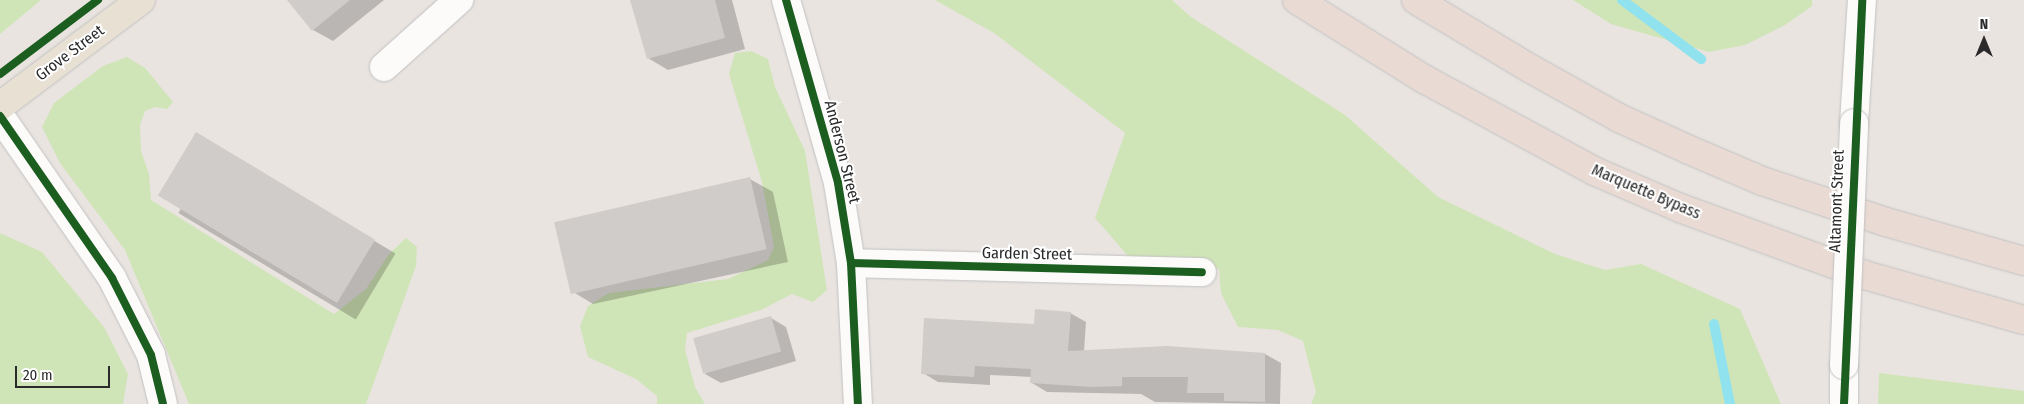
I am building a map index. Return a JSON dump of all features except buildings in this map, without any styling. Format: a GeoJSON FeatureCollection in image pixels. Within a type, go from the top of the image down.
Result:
{"type":"FeatureCollection","features":[{"type":"Feature","properties":{"kind":"highway","name":"Marquette Bypass"},"geometry":{"type":"LineString","coordinates":[[1297,0],[1432,84],[1594,171],[1680,208],[1861,274],[2024,320]]}},
{"type":"Feature","properties":{"kind":"highway"},"geometry":{"type":"LineString","coordinates":[[1416,0],[1531,69],[1619,118],[1687,149],[1762,181],[1886,222],[2024,261]]}},
{"type":"Feature","properties":{"kind":"main road","name":"Grove Street"},"geometry":{"type":"LineString","coordinates":[[0,106],[141,0]]}},
{"type":"Feature","properties":{"kind":"street"},"geometry":{"type":"LineString","coordinates":[[384,67],[458,0]]}},
{"type":"Feature","properties":{"kind":"street","name":"Anderson Street"},"geometry":{"type":"LineString","coordinates":[[786,0],[838,183],[851,263],[858,404]]}},
{"type":"Feature","properties":{"kind":"street","name":"Altamont Street"},"geometry":{"type":"LineString","coordinates":[[1844,404],[1854,123],[1862,0]]}},
{"type":"Feature","properties":{"kind":"street"},"geometry":{"type":"LineString","coordinates":[[0,116],[112,278],[151,355],[163,404]]}},
{"type":"Feature","properties":{"kind":"street","name":"Garden Street"},"geometry":{"type":"LineString","coordinates":[[851,263],[1202,272]]}},
{"type":"Feature","properties":{"kind":"green space"},"geometry":{"type":"Polygon","coordinates":[[[0,0],[41,0],[0,34],[0,0]]]}},
{"type":"Feature","properties":{"kind":"green space"},"geometry":{"type":"Polygon","coordinates":[[[935,0],[1172,0],[1191,17],[1345,115],[1438,197],[1555,254],[1605,270],[1641,264],[1740,309],[1781,404],[1311,404],[1316,392],[1303,341],[1278,330],[1238,327],[1221,293],[1219,269],[1129,257],[1095,218],[1125,133],[994,33],[935,0]]]}},
{"type":"Feature","properties":{"kind":"green space"},"geometry":{"type":"Polygon","coordinates":[[[1573,0],[1812,0],[1812,6],[1785,25],[1745,45],[1709,52],[1611,24],[1573,0]]]}},
{"type":"Feature","properties":{"kind":"green space"},"geometry":{"type":"Polygon","coordinates":[[[751,51],[768,59],[775,87],[805,151],[827,290],[813,302],[792,294],[761,310],[687,333],[685,350],[695,387],[705,404],[657,404],[657,396],[636,379],[588,357],[580,326],[588,306],[609,293],[728,279],[768,260],[774,247],[762,182],[729,74],[735,53],[751,51]]]}},
{"type":"Feature","properties":{"kind":"green space"},"geometry":{"type":"Polygon","coordinates":[[[127,57],[145,68],[173,102],[167,109],[155,107],[145,111],[140,125],[141,151],[149,174],[151,200],[334,314],[366,289],[389,254],[406,238],[417,247],[416,266],[366,404],[189,404],[125,250],[60,163],[42,127],[54,103],[103,66],[127,57]]]}},
{"type":"Feature","properties":{"kind":"green space"},"geometry":{"type":"Polygon","coordinates":[[[0,233],[42,252],[104,327],[128,374],[123,404],[0,404],[0,233]]]}},
{"type":"Feature","properties":{"kind":"green space"},"geometry":{"type":"Polygon","coordinates":[[[1879,373],[2024,391],[2024,404],[1878,404],[1879,373]]]}},
{"type":"Feature","properties":{"kind":"waterway"},"geometry":{"type":"LineString","coordinates":[[1622,0],[1701,59]]}},
{"type":"Feature","properties":{"kind":"waterway"},"geometry":{"type":"LineString","coordinates":[[1714,324],[1730,404]]}},
{"type":"Feature","properties":{"kind":"cycle path"},"geometry":{"type":"LineString","coordinates":[[0,74],[98,0]]}},
{"type":"Feature","properties":{"kind":"cycle path"},"geometry":{"type":"LineString","coordinates":[[786,0],[838,183],[851,263],[858,404]]}},
{"type":"Feature","properties":{"kind":"cycle path"},"geometry":{"type":"LineString","coordinates":[[1844,404],[1862,0]]}},
{"type":"Feature","properties":{"kind":"cycle path"},"geometry":{"type":"LineString","coordinates":[[0,116],[112,278],[151,355],[163,404]]}},
{"type":"Feature","properties":{"kind":"cycle path"},"geometry":{"type":"LineString","coordinates":[[851,263],[1202,272]]}}]}
